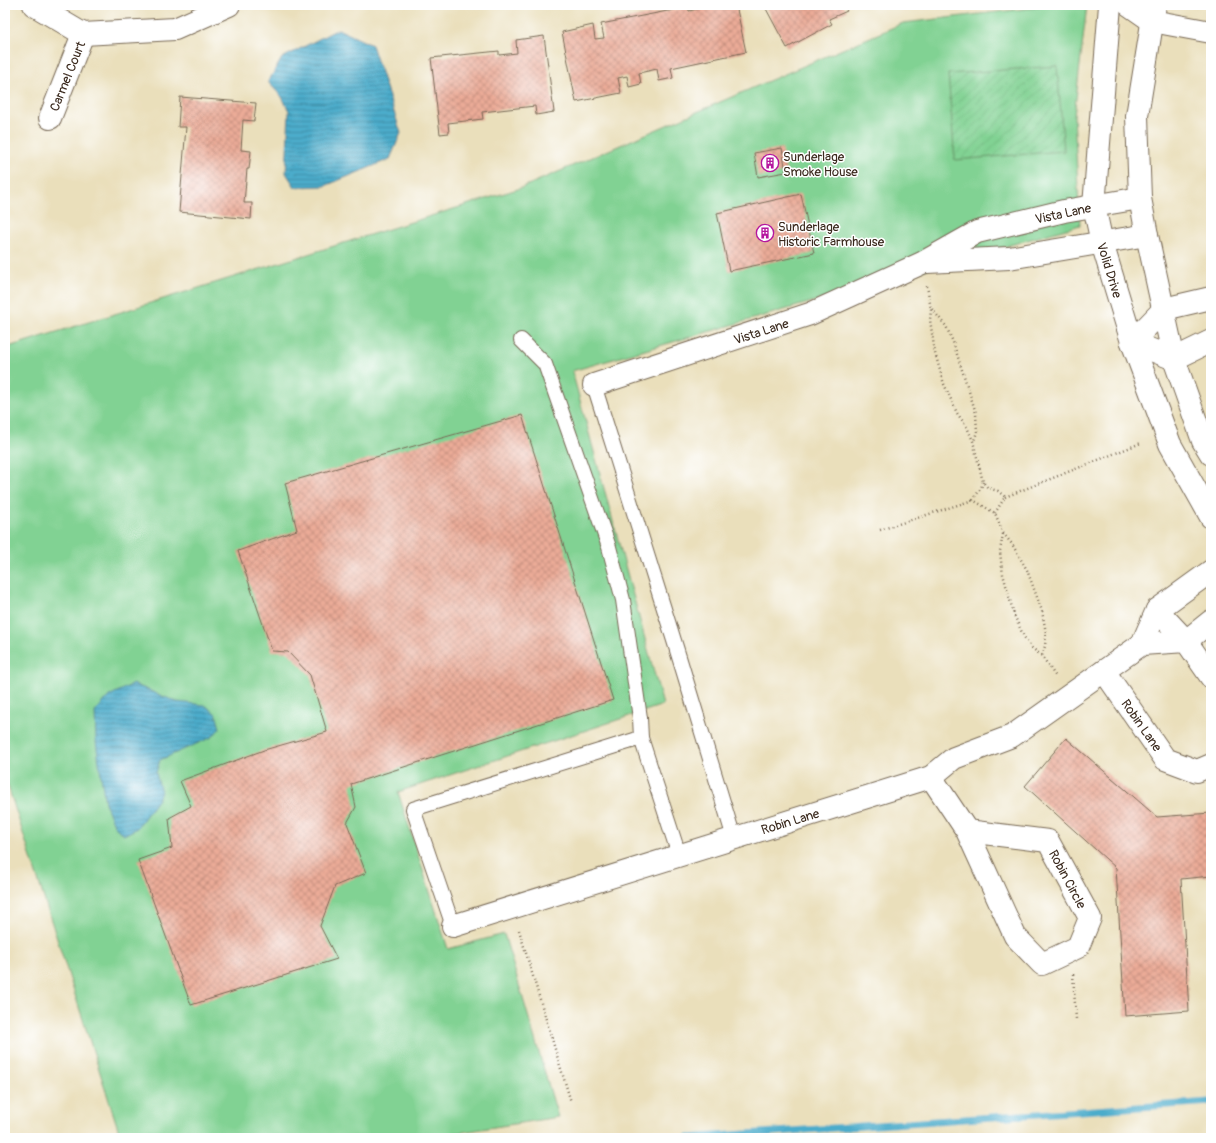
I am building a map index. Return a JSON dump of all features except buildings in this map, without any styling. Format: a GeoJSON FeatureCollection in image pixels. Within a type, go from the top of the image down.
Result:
{"type":"FeatureCollection","features":[{"type":"Feature","properties":{"kind":"street"},"geometry":{"type":"LineString","coordinates":[[34,5],[83,34],[175,29],[229,5]]}},
{"type":"Feature","properties":{"kind":"street","name":"Volid Drive"},"geometry":{"type":"LineString","coordinates":[[1110,5],[1094,206],[1102,243],[1132,342],[1170,444],[1211,517]]}},
{"type":"Feature","properties":{"kind":"street"},"geometry":{"type":"LineString","coordinates":[[1128,5],[1211,32]]}},
{"type":"Feature","properties":{"kind":"street"},"geometry":{"type":"LineString","coordinates":[[1153,13],[1137,116],[1140,198],[1174,359],[1203,441],[1211,454]]}},
{"type":"Feature","properties":{"kind":"street","name":"Carmel Court"},"geometry":{"type":"LineString","coordinates":[[50,118],[83,34]]}},
{"type":"Feature","properties":{"kind":"street","name":"Vista Lane"},"geometry":{"type":"LineString","coordinates":[[594,385],[810,314],[922,262],[977,232],[1064,212],[1140,198]]}},
{"type":"Feature","properties":{"kind":"street","name":"Vista Lane"},"geometry":{"type":"LineString","coordinates":[[922,262],[1009,258],[1147,235]]}},
{"type":"Feature","properties":{"kind":"street"},"geometry":{"type":"LineString","coordinates":[[1211,298],[1164,309],[1132,342],[1174,359],[1211,341]]}},
{"type":"Feature","properties":{"kind":"street"},"geometry":{"type":"LineString","coordinates":[[1211,571],[1157,610],[1142,644],[1186,641],[1211,621]]}},
{"type":"Feature","properties":{"kind":"street"},"geometry":{"type":"LineString","coordinates":[[1157,610],[1186,641],[1211,677]]}},
{"type":"Feature","properties":{"kind":"street","name":"Robin Lane"},"geometry":{"type":"LineString","coordinates":[[453,926],[931,777],[954,758],[1012,736],[1142,644]]}},
{"type":"Feature","properties":{"kind":"street","name":"Robin Lane"},"geometry":{"type":"LineString","coordinates":[[1104,671],[1166,759],[1197,771],[1211,765]]}},
{"type":"Feature","properties":{"kind":"street","name":"Robin Circle"},"geometry":{"type":"LineString","coordinates":[[931,777],[967,831],[1015,936],[1042,964],[1078,947],[1090,918],[1048,841],[967,831]]}},
{"type":"Feature","properties":{"kind":"lane"},"geometry":{"type":"LineString","coordinates":[[521,340],[545,364],[609,548],[623,600],[640,718],[641,738],[679,855]]}},
{"type":"Feature","properties":{"kind":"lane"},"geometry":{"type":"LineString","coordinates":[[594,385],[734,838]]}},
{"type":"Feature","properties":{"kind":"lane"},"geometry":{"type":"LineString","coordinates":[[453,926],[413,809],[641,738]]}},
{"type":"Feature","properties":{"kind":"path"},"geometry":{"type":"LineString","coordinates":[[973,441],[977,432],[976,412],[965,376],[946,326],[931,309],[930,320],[935,354],[944,384],[957,413],[967,427],[973,441],[983,482],[988,488],[998,491],[1005,497]]}},
{"type":"Feature","properties":{"kind":"path"},"geometry":{"type":"LineString","coordinates":[[995,513],[1005,497],[1141,443]]}},
{"type":"Feature","properties":{"kind":"path"},"geometry":{"type":"LineString","coordinates":[[880,530],[973,500],[983,482]]}},
{"type":"Feature","properties":{"kind":"path"},"geometry":{"type":"LineString","coordinates":[[973,500],[995,513],[1003,534],[1012,544],[1027,570],[1042,611],[1046,632],[1045,646],[1042,656],[1032,648],[1024,638],[1013,610],[1001,561],[1000,550],[1003,534]]}},
{"type":"Feature","properties":{"kind":"path"},"geometry":{"type":"LineString","coordinates":[[518,929],[571,1102]]}},
{"type":"Feature","properties":{"kind":"path"},"geometry":{"type":"LineString","coordinates":[[1073,973],[1076,1019]]}},
{"type":"Feature","properties":{"kind":"green space"},"geometry":{"type":"Polygon","coordinates":[[[1057,5],[1087,5],[1074,116],[1080,225],[572,371],[663,705],[398,792],[448,949],[504,934],[558,1117],[425,1138],[121,1138],[5,777],[5,348],[521,188],[903,23],[1057,5]]]}},
{"type":"Feature","properties":{"kind":"green space"},"geometry":{"type":"Polygon","coordinates":[[[1057,66],[1064,151],[955,160],[948,74],[1057,66]]]}},
{"type":"Feature","properties":{"kind":"water"},"geometry":{"type":"Polygon","coordinates":[[[338,29],[372,45],[401,133],[390,159],[325,186],[295,187],[286,173],[289,111],[282,97],[268,82],[282,58],[338,29]]]}},
{"type":"Feature","properties":{"kind":"water"},"geometry":{"type":"Polygon","coordinates":[[[133,684],[177,702],[205,705],[216,714],[220,728],[212,737],[160,760],[156,773],[161,792],[158,799],[137,828],[124,835],[115,827],[105,803],[96,742],[95,712],[109,696],[133,684]]]}},
{"type":"Feature","properties":{"kind":"waterway"},"geometry":{"type":"LineString","coordinates":[[688,1138],[1211,1102]]}},
{"type":"Feature","properties":{"kind":"place","name":"Sunderlage Smoke House"},"geometry":{"type":"Point","coordinates":[770,163]}},
{"type":"Feature","properties":{"kind":"place","name":"Sunderlage Historic Farmhouse"},"geometry":{"type":"Point","coordinates":[765,233]}}]}
